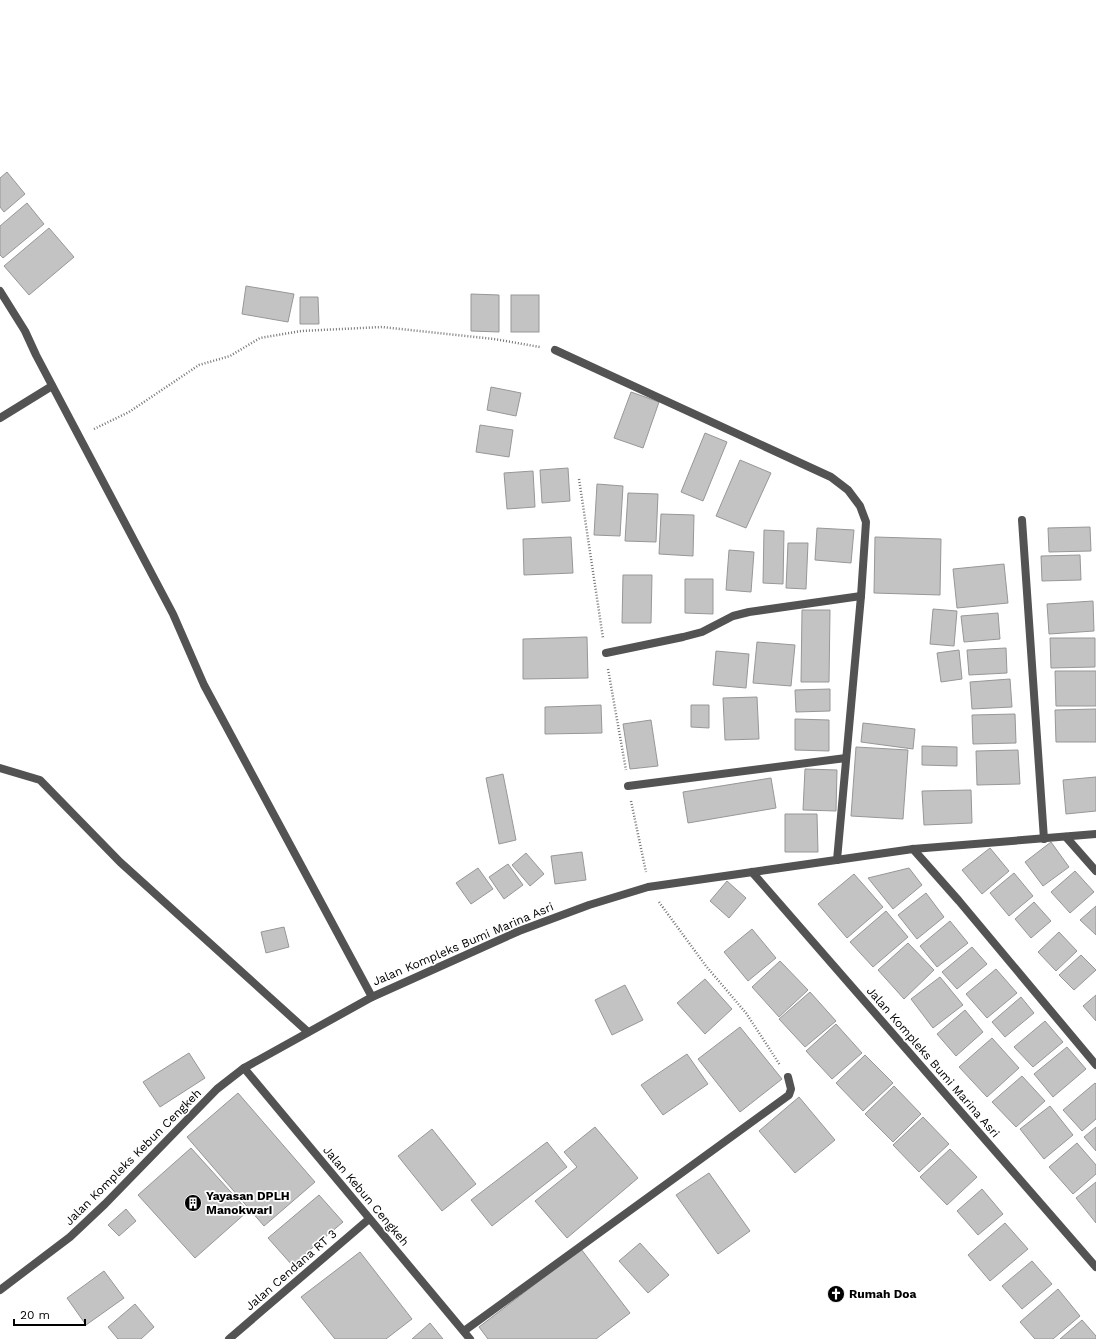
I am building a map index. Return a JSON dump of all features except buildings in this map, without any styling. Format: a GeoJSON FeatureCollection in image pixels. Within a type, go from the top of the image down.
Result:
{"type":"FeatureCollection","features":[{"type":"Feature","properties":{"kind":"street"},"geometry":{"type":"LineString","coordinates":[[0,291],[25,331],[52,386],[173,614],[204,685],[372,997]]}},
{"type":"Feature","properties":{"kind":"street"},"geometry":{"type":"LineString","coordinates":[[555,350],[831,477],[848,490],[860,506],[866,522],[861,596],[837,860]]}},
{"type":"Feature","properties":{"kind":"street"},"geometry":{"type":"LineString","coordinates":[[0,418],[52,386]]}},
{"type":"Feature","properties":{"kind":"street"},"geometry":{"type":"LineString","coordinates":[[1022,520],[1044,838]]}},
{"type":"Feature","properties":{"kind":"street"},"geometry":{"type":"LineString","coordinates":[[606,653],[702,632],[733,616],[749,612],[861,596]]}},
{"type":"Feature","properties":{"kind":"street"},"geometry":{"type":"LineString","coordinates":[[628,786],[846,758]]}},
{"type":"Feature","properties":{"kind":"street"},"geometry":{"type":"LineString","coordinates":[[0,768],[40,780],[120,862],[308,1032]]}},
{"type":"Feature","properties":{"kind":"street","name":"Jalan Kompleks Bumi Marina Asri"},"geometry":{"type":"LineString","coordinates":[[244,1068],[372,997],[519,931],[589,904],[648,886],[913,849],[1096,834]]}},
{"type":"Feature","properties":{"kind":"street"},"geometry":{"type":"LineString","coordinates":[[1066,837],[1096,871]]}},
{"type":"Feature","properties":{"kind":"street"},"geometry":{"type":"LineString","coordinates":[[913,849],[964,907],[1096,1065]]}},
{"type":"Feature","properties":{"kind":"street","name":"Jalan Kompleks Bumi Marina Asri"},"geometry":{"type":"LineString","coordinates":[[752,872],[1096,1267]]}},
{"type":"Feature","properties":{"kind":"street","name":"Jalan Kebun Cengkeh"},"geometry":{"type":"LineString","coordinates":[[244,1068],[470,1339]]}},
{"type":"Feature","properties":{"kind":"street","name":"Jalan Kompleks Kebun Cengkeh"},"geometry":{"type":"LineString","coordinates":[[0,1290],[70,1237],[105,1204],[217,1089],[244,1068]]}},
{"type":"Feature","properties":{"kind":"street"},"geometry":{"type":"LineString","coordinates":[[464,1331],[789,1095],[791,1089],[788,1077]]}},
{"type":"Feature","properties":{"kind":"street","name":"Jalan Cendana RT 3"},"geometry":{"type":"LineString","coordinates":[[228,1339],[369,1219]]}},
{"type":"Feature","properties":{"kind":"path"},"geometry":{"type":"LineString","coordinates":[[79,436],[129,412],[199,365],[230,356],[260,338],[301,331],[382,327],[494,339],[555,350]]}},
{"type":"Feature","properties":{"kind":"place","name":"Yayasan DPLH Manokwari"},"geometry":{"type":"Point","coordinates":[193,1203]}},
{"type":"Feature","properties":{"kind":"place","name":"Rumah Doa"},"geometry":{"type":"Point","coordinates":[836,1294]}}]}
